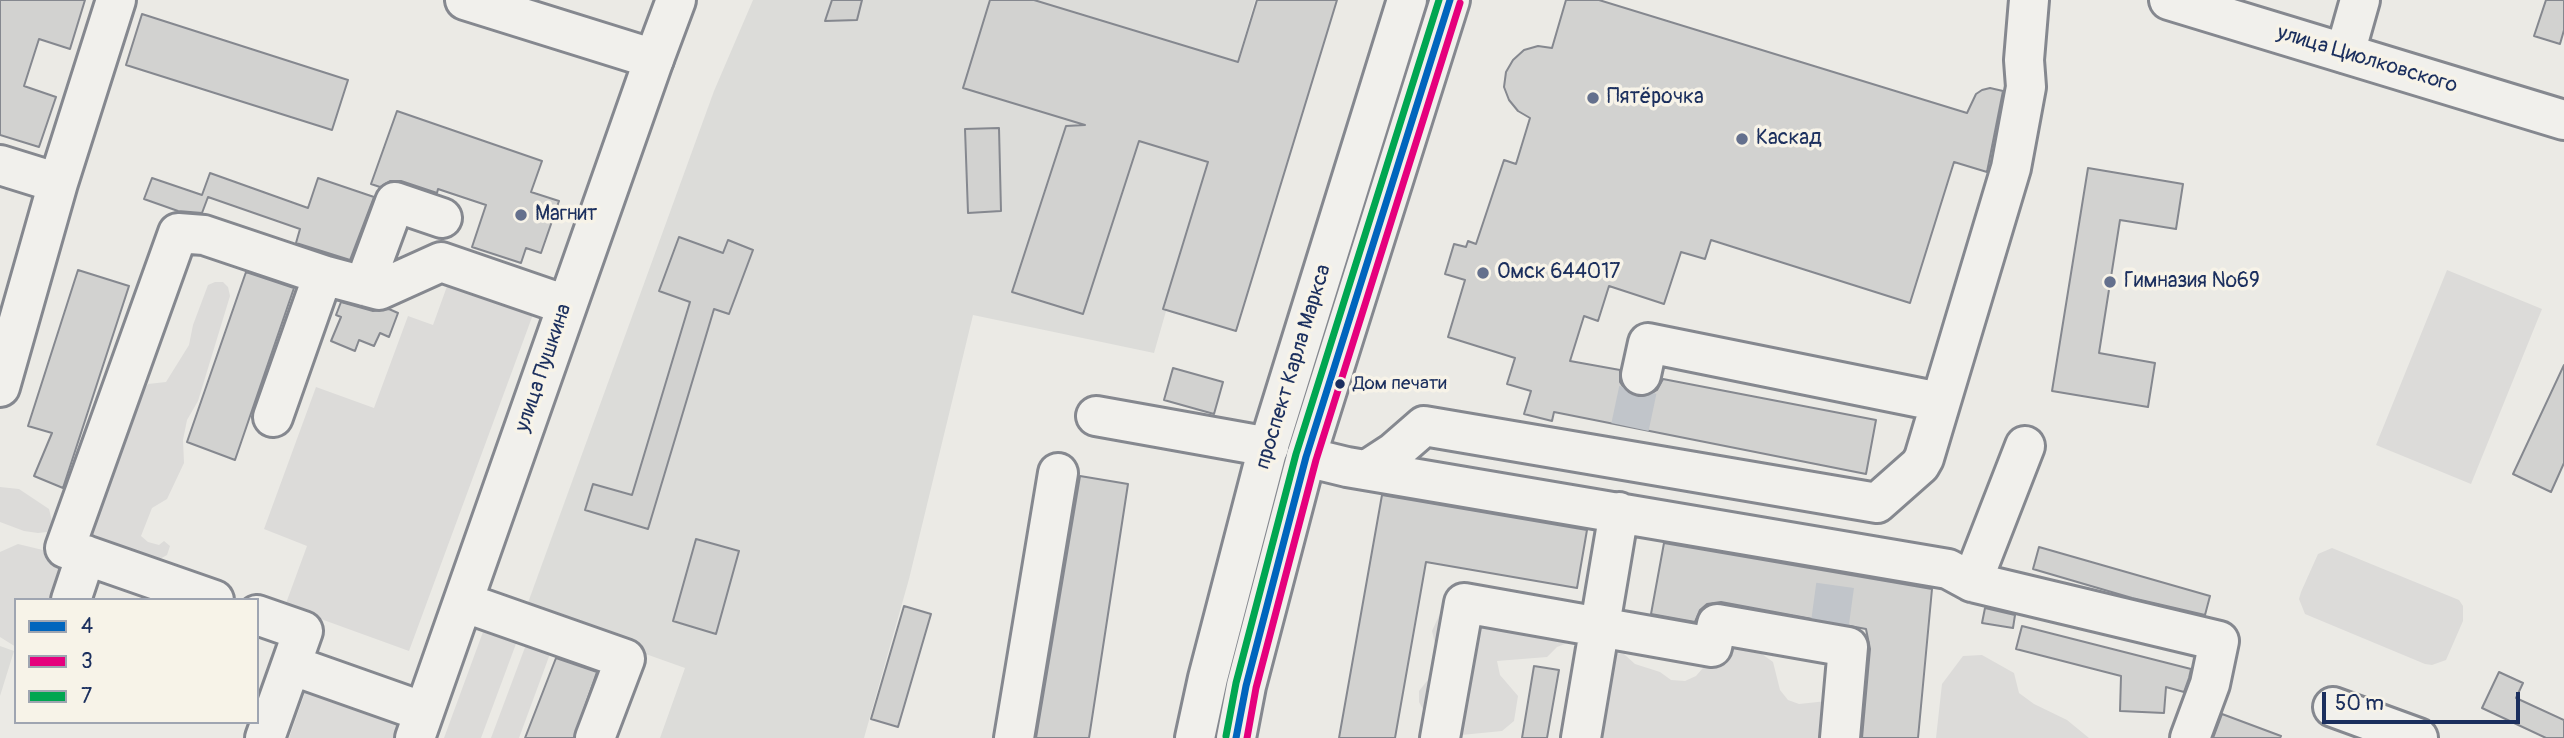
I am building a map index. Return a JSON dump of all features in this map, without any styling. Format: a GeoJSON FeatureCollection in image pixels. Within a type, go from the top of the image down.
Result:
{"type":"FeatureCollection","features":[{"type":"Feature","properties":{"kind":"main road"},"geometry":{"type":"LineString","coordinates":[[0,387],[58,183],[116,0]]}},
{"type":"Feature","properties":{"kind":"main road","name":"улица Пушкина"},"geometry":{"type":"LineString","coordinates":[[420,725],[566,305],[676,0]]}},
{"type":"Feature","properties":{"kind":"main road","name":"проспект Карла Маркса"},"geometry":{"type":"LineString","coordinates":[[1195,738],[1208,678],[1269,447],[1407,0]]}},
{"type":"Feature","properties":{"kind":"main road","name":"проспект Карла Маркса"},"geometry":{"type":"LineString","coordinates":[[1236,738],[1246,686],[1306,457],[1450,0]]}},
{"type":"Feature","properties":{"kind":"main road"},"geometry":{"type":"LineString","coordinates":[[1367,470],[1393,453],[1424,426],[1627,443],[1877,503],[1920,466],[2011,168],[2026,87],[2024,60],[2029,0]]}},
{"type":"Feature","properties":{"kind":"main road","name":"улица Циолковского"},"geometry":{"type":"LineString","coordinates":[[2169,0],[2564,120]]}},
{"type":"Feature","properties":{"kind":"main road"},"geometry":{"type":"LineString","coordinates":[[2345,53],[2360,0]]}},
{"type":"Feature","properties":{"kind":"main road"},"geometry":{"type":"LineString","coordinates":[[479,2],[654,59]]}},
{"type":"Feature","properties":{"kind":"main road"},"geometry":{"type":"LineString","coordinates":[[0,165],[58,183]]}},
{"type":"Feature","properties":{"kind":"main road"},"geometry":{"type":"LineString","coordinates":[[364,286],[395,202],[443,218]]}},
{"type":"Feature","properties":{"kind":"main road"},"geometry":{"type":"LineString","coordinates":[[208,598],[65,548],[178,233],[204,235],[323,275],[379,290],[441,261],[566,305]]}},
{"type":"Feature","properties":{"kind":"main road"},"geometry":{"type":"LineString","coordinates":[[273,417],[323,275]]}},
{"type":"Feature","properties":{"kind":"main road"},"geometry":{"type":"LineString","coordinates":[[1641,375],[1648,342],[1940,402]]}},
{"type":"Feature","properties":{"kind":"main road"},"geometry":{"type":"LineString","coordinates":[[1096,416],[1269,447]]}},
{"type":"Feature","properties":{"kind":"main road"},"geometry":{"type":"LineString","coordinates":[[1972,582],[2025,446]]}},
{"type":"Feature","properties":{"kind":"main road"},"geometry":{"type":"LineString","coordinates":[[1306,457],[1367,470],[1619,512],[1839,558],[1948,569],[1972,582],[2219,641],[2210,684],[2190,738]]}},
{"type":"Feature","properties":{"kind":"main road"},"geometry":{"type":"LineString","coordinates":[[1014,738],[1058,473]]}},
{"type":"Feature","properties":{"kind":"main road"},"geometry":{"type":"LineString","coordinates":[[1581,738],[1619,512]]}},
{"type":"Feature","properties":{"kind":"main road"},"geometry":{"type":"LineString","coordinates":[[72,598],[86,555]]}},
{"type":"Feature","properties":{"kind":"main road"},"geometry":{"type":"LineString","coordinates":[[463,602],[625,659],[595,738]]}},
{"type":"Feature","properties":{"kind":"main road"},"geometry":{"type":"LineString","coordinates":[[1440,738],[1464,603],[1712,648],[1717,624],[1828,633],[1848,647],[1840,738]]}},
{"type":"Feature","properties":{"kind":"main road"},"geometry":{"type":"LineString","coordinates":[[259,616],[303,631],[265,738]]}},
{"type":"Feature","properties":{"kind":"main road"},"geometry":{"type":"LineString","coordinates":[[290,665],[420,725]]}},
{"type":"Feature","properties":{"kind":"main road"},"geometry":{"type":"LineString","coordinates":[[1208,678],[1246,686]]}},
{"type":"Feature","properties":{"kind":"main road"},"geometry":{"type":"LineString","coordinates":[[2333,707],[2418,738]]}},
{"type":"Feature","properties":{"kind":"shaded area"},"geometry":{"type":"Polygon","coordinates":[[[753,0],[1255,0],[1154,353],[973,315],[909,579],[864,738],[660,738],[685,668],[525,611],[714,91],[753,0]]]}},
{"type":"Feature","properties":{"kind":"shaded area"},"geometry":{"type":"Polygon","coordinates":[[[2447,270],[2542,309],[2471,484],[2376,445],[2447,270]]]}},
{"type":"Feature","properties":{"kind":"shaded area"},"geometry":{"type":"Polygon","coordinates":[[[450,278],[535,309],[409,651],[285,606],[307,546],[264,529],[316,387],[374,408],[408,316],[433,325],[450,278]]]}},
{"type":"Feature","properties":{"kind":"shaded area"},"geometry":{"type":"Polygon","coordinates":[[[223,282],[228,287],[230,296],[198,401],[187,420],[183,440],[184,463],[167,499],[152,508],[141,536],[148,542],[159,545],[164,541],[170,546],[167,555],[158,560],[84,532],[127,417],[148,384],[166,382],[189,345],[193,325],[208,285],[223,282]]]}},
{"type":"Feature","properties":{"kind":"shaded area"},"geometry":{"type":"Polygon","coordinates":[[[0,487],[19,489],[49,509],[53,525],[47,532],[38,533],[0,522],[0,487]]]}},
{"type":"Feature","properties":{"kind":"shaded area"},"geometry":{"type":"Polygon","coordinates":[[[18,544],[47,551],[64,559],[60,598],[14,598],[14,646],[0,637],[0,552],[18,544]]]}},
{"type":"Feature","properties":{"kind":"shaded area"},"geometry":{"type":"Polygon","coordinates":[[[2332,548],[2459,600],[2463,606],[2463,621],[2446,660],[2432,665],[2425,664],[2305,614],[2299,599],[2301,592],[2318,554],[2332,548]]]}},
{"type":"Feature","properties":{"kind":"shaded area"},"geometry":{"type":"Polygon","coordinates":[[[1462,592],[1540,595],[1568,603],[1581,638],[1557,647],[1547,657],[1497,661],[1500,675],[1518,696],[1514,721],[1502,731],[1451,736],[1431,724],[1419,702],[1419,691],[1435,671],[1438,657],[1432,631],[1442,609],[1462,592]]]}},
{"type":"Feature","properties":{"kind":"shaded area"},"geometry":{"type":"Polygon","coordinates":[[[487,621],[520,633],[481,738],[444,738],[487,621]]]}},
{"type":"Feature","properties":{"kind":"shaded area"},"geometry":{"type":"Polygon","coordinates":[[[530,634],[554,643],[519,738],[491,738],[530,634]]]}},
{"type":"Feature","properties":{"kind":"shaded area"},"geometry":{"type":"Polygon","coordinates":[[[1734,645],[1762,654],[1773,662],[1780,690],[1788,700],[1799,704],[1827,701],[1836,738],[1603,738],[1603,663],[1609,652],[1624,654],[1635,664],[1660,672],[1671,680],[1685,681],[1696,676],[1721,647],[1734,645]]]}},
{"type":"Feature","properties":{"kind":"shaded area"},"geometry":{"type":"Polygon","coordinates":[[[0,646],[14,651],[0,696],[0,646]]]}},
{"type":"Feature","properties":{"kind":"shaded area"},"geometry":{"type":"Polygon","coordinates":[[[1982,655],[2014,673],[2019,693],[2034,704],[2067,720],[2089,738],[1936,738],[1942,684],[1963,656],[1982,655]]]}},
{"type":"Feature","properties":{"kind":"shaded area"},"geometry":{"type":"Polygon","coordinates":[[[308,684],[403,714],[395,738],[289,738],[308,684]]]}},
{"type":"Feature","properties":{"kind":"building"},"geometry":{"type":"Polygon","coordinates":[[[0,0],[85,0],[70,49],[39,39],[24,86],[56,97],[39,147],[0,135],[0,0]]]}},
{"type":"Feature","properties":{"kind":"building"},"geometry":{"type":"Polygon","coordinates":[[[832,0],[862,0],[857,20],[825,21],[832,0]]]}},
{"type":"Feature","properties":{"kind":"building"},"geometry":{"type":"Polygon","coordinates":[[[990,0],[1034,0],[1238,62],[1257,0],[1337,0],[1236,331],[1163,309],[1208,162],[1139,141],[1083,314],[1012,292],[1066,126],[1085,125],[963,88],[990,0]]]}},
{"type":"Feature","properties":{"kind":"building","name":"Каскад"},"geometry":{"type":"Polygon","coordinates":[[[1566,0],[1599,0],[1967,113],[1976,94],[1982,90],[1990,88],[2003,91],[1987,172],[1954,162],[1910,303],[1711,240],[1705,259],[1681,252],[1664,304],[1609,286],[1598,321],[1584,316],[1570,361],[1620,370],[1620,382],[1626,391],[1636,396],[1647,396],[1657,390],[1663,379],[1876,420],[1866,474],[1554,412],[1552,421],[1524,414],[1531,391],[1507,384],[1515,358],[1448,337],[1465,280],[1445,274],[1454,244],[1466,247],[1468,241],[1476,244],[1504,160],[1516,164],[1530,118],[1518,111],[1509,100],[1504,87],[1506,72],[1513,60],[1524,50],[1538,46],[1552,48],[1566,0]]]}},
{"type":"Feature","properties":{"kind":"building"},"geometry":{"type":"Polygon","coordinates":[[[2546,0],[2564,0],[2564,30],[2560,44],[2534,36],[2546,0]]]}},
{"type":"Feature","properties":{"kind":"building"},"geometry":{"type":"Polygon","coordinates":[[[142,14],[348,80],[332,130],[126,65],[142,14]]]}},
{"type":"Feature","properties":{"kind":"building"},"geometry":{"type":"Polygon","coordinates":[[[397,111],[542,161],[531,192],[559,201],[541,253],[526,248],[521,263],[472,247],[486,205],[438,189],[437,193],[401,181],[390,181],[380,187],[371,184],[397,111]]]}},
{"type":"Feature","properties":{"kind":"building"},"geometry":{"type":"Polygon","coordinates":[[[999,128],[1001,211],[968,213],[965,129],[999,128]]]}},
{"type":"Feature","properties":{"kind":"building"},"geometry":{"type":"Polygon","coordinates":[[[2088,168],[2183,184],[2176,229],[2120,220],[2099,353],[2155,363],[2148,407],[2052,391],[2088,168]]]}},
{"type":"Feature","properties":{"kind":"building"},"geometry":{"type":"Polygon","coordinates":[[[210,173],[308,208],[318,178],[374,197],[350,260],[296,243],[300,229],[208,197],[202,213],[178,211],[144,199],[152,178],[202,195],[210,173]]]}},
{"type":"Feature","properties":{"kind":"building"},"geometry":{"type":"Polygon","coordinates":[[[679,237],[723,253],[728,240],[753,250],[729,314],[714,309],[648,529],[585,510],[593,484],[632,495],[690,302],[659,291],[679,237]]]}},
{"type":"Feature","properties":{"kind":"building"},"geometry":{"type":"Polygon","coordinates":[[[78,270],[129,286],[63,488],[34,476],[52,433],[28,426],[78,270]]]}},
{"type":"Feature","properties":{"kind":"building"},"geometry":{"type":"Polygon","coordinates":[[[246,272],[294,288],[235,460],[187,442],[246,272]]]}},
{"type":"Feature","properties":{"kind":"building"},"geometry":{"type":"Polygon","coordinates":[[[341,302],[373,311],[389,309],[398,313],[389,337],[380,333],[374,346],[359,340],[355,351],[331,341],[341,317],[336,315],[341,302]]]}},
{"type":"Feature","properties":{"kind":"building"},"geometry":{"type":"Polygon","coordinates":[[[2564,365],[2564,463],[2551,492],[2513,474],[2564,365]]]}},
{"type":"Feature","properties":{"kind":"building"},"geometry":{"type":"Polygon","coordinates":[[[1173,368],[1223,382],[1214,414],[1164,400],[1173,368]]]}},
{"type":"Feature","properties":{"kind":"building"},"geometry":{"type":"Polygon","coordinates":[[[1080,476],[1128,484],[1089,738],[1036,738],[1080,476]]]}},
{"type":"Feature","properties":{"kind":"building"},"geometry":{"type":"Polygon","coordinates":[[[1382,495],[1587,530],[1577,588],[1426,562],[1395,738],[1339,738],[1382,495]]]}},
{"type":"Feature","properties":{"kind":"building"},"geometry":{"type":"Polygon","coordinates":[[[696,539],[739,551],[716,634],[673,621],[696,539]]]}},
{"type":"Feature","properties":{"kind":"building"},"geometry":{"type":"Polygon","coordinates":[[[1664,543],[1932,589],[1918,738],[1862,738],[1870,649],[1866,629],[1721,602],[1707,604],[1700,610],[1695,622],[1651,614],[1664,543]]]}},
{"type":"Feature","properties":{"kind":"building"},"geometry":{"type":"Polygon","coordinates":[[[2039,547],[2210,596],[2205,615],[2132,598],[2033,569],[2039,547]]]}},
{"type":"Feature","properties":{"kind":"building"},"geometry":{"type":"Polygon","coordinates":[[[904,606],[931,614],[898,727],[871,719],[904,606]]]}},
{"type":"Feature","properties":{"kind":"building"},"geometry":{"type":"Polygon","coordinates":[[[1985,608],[2015,615],[2013,628],[1982,623],[1985,608]]]}},
{"type":"Feature","properties":{"kind":"building"},"geometry":{"type":"Polygon","coordinates":[[[2022,626],[2191,669],[2184,692],[2166,687],[2164,713],[2120,711],[2121,676],[2016,649],[2022,626]]]}},
{"type":"Feature","properties":{"kind":"building"},"geometry":{"type":"Polygon","coordinates":[[[556,658],[597,672],[574,738],[525,738],[556,658]]]}},
{"type":"Feature","properties":{"kind":"building"},"geometry":{"type":"Polygon","coordinates":[[[1534,666],[1559,670],[1547,738],[1522,738],[1534,666]]]}},
{"type":"Feature","properties":{"kind":"building"},"geometry":{"type":"Polygon","coordinates":[[[2499,672],[2523,683],[2516,698],[2564,720],[2564,738],[2546,738],[2482,708],[2499,672]]]}},
{"type":"Feature","properties":{"kind":"building"},"geometry":{"type":"Polygon","coordinates":[[[2222,714],[2281,736],[2213,738],[2222,714]]]}},
{"type":"Feature","properties":{"kind":"tunnel"},"geometry":{"type":"LineString","coordinates":[[1630,427],[1641,375]]}},
{"type":"Feature","properties":{"kind":"tunnel"},"geometry":{"type":"LineString","coordinates":[[1830,623],[1838,564]]}},
{"type":"Feature","properties":{"kind":"transit line","name":"7"},"geometry":{"type":"LineString","coordinates":[[1226,736],[1236,683],[1296,454],[1439,0]]}},
{"type":"Feature","properties":{"kind":"transit line","name":"4"},"geometry":{"type":"LineString","coordinates":[[1236,738],[1246,686],[1306,457],[1450,0]]}},
{"type":"Feature","properties":{"kind":"transit line","name":"3"},"geometry":{"type":"LineString","coordinates":[[1247,738],[1256,688],[1316,460],[1460,3]]}},
{"type":"Feature","properties":{"kind":"place","name":"Пятёрочка"},"geometry":{"type":"Point","coordinates":[1593,98]}},
{"type":"Feature","properties":{"kind":"place","name":"Каскад"},"geometry":{"type":"Point","coordinates":[1742,139]}},
{"type":"Feature","properties":{"kind":"place","name":"Магнит"},"geometry":{"type":"Point","coordinates":[521,215]}},
{"type":"Feature","properties":{"kind":"place","name":"Омск 644017"},"geometry":{"type":"Point","coordinates":[1483,273]}},
{"type":"Feature","properties":{"kind":"place","name":"Гимназия №69"},"geometry":{"type":"Point","coordinates":[2110,282]}},
{"type":"Feature","properties":{"kind":"place","name":"Дом печати"},"geometry":{"type":"Point","coordinates":[1340,384]}}]}
